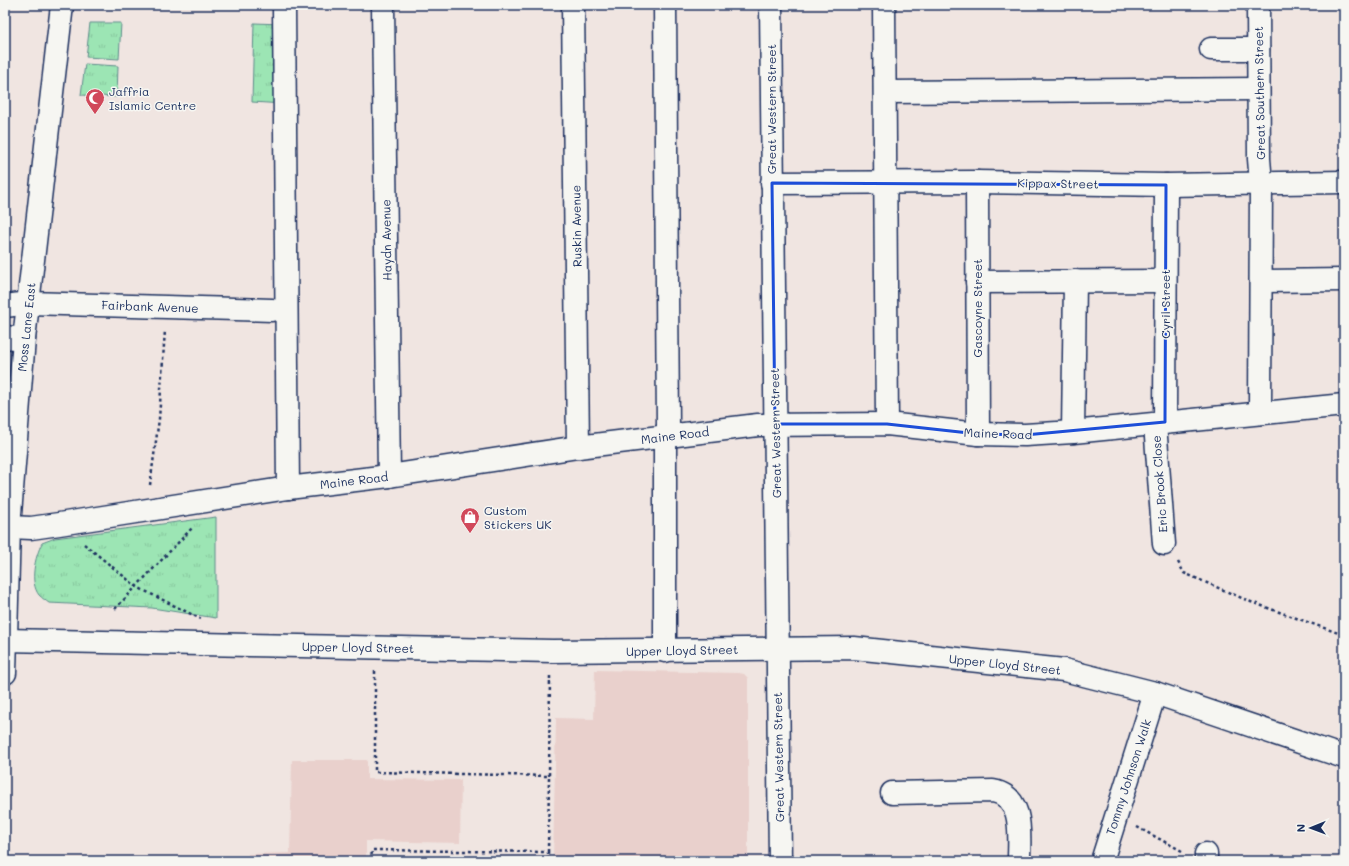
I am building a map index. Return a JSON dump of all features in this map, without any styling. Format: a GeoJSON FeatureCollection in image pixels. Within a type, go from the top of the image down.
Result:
{"type":"FeatureCollection","features":[{"type":"Feature","properties":{"kind":"street","name":"Moss Lane East"},"geometry":{"type":"LineString","coordinates":[[5,673],[14,338],[29,303],[62,5]]}},
{"type":"Feature","properties":{"kind":"street"},"geometry":{"type":"LineString","coordinates":[[284,5],[288,488]]}},
{"type":"Feature","properties":{"kind":"street","name":"Haydn Avenue"},"geometry":{"type":"LineString","coordinates":[[383,5],[389,476]]}},
{"type":"Feature","properties":{"kind":"street","name":"Ruskin Avenue"},"geometry":{"type":"LineString","coordinates":[[573,5],[578,447]]}},
{"type":"Feature","properties":{"kind":"street"},"geometry":{"type":"LineString","coordinates":[[665,5],[668,428],[665,435],[665,651]]}},
{"type":"Feature","properties":{"kind":"street","name":"Great Western Street"},"geometry":{"type":"LineString","coordinates":[[771,5],[780,861]]}},
{"type":"Feature","properties":{"kind":"street"},"geometry":{"type":"LineString","coordinates":[[884,5],[886,92],[885,182],[887,424]]}},
{"type":"Feature","properties":{"kind":"street","name":"Great Southern Street"},"geometry":{"type":"LineString","coordinates":[[1258,5],[1258,89],[1261,182],[1260,413]]}},
{"type":"Feature","properties":{"kind":"street"},"geometry":{"type":"LineString","coordinates":[[1211,49],[1258,49]]}},
{"type":"Feature","properties":{"kind":"street"},"geometry":{"type":"LineString","coordinates":[[886,92],[1258,89]]}},
{"type":"Feature","properties":{"kind":"street","name":"Kippax Street"},"geometry":{"type":"LineString","coordinates":[[772,183],[977,182],[1166,185],[1261,182],[1344,182]]}},
{"type":"Feature","properties":{"kind":"street","name":"Gascoyne Street"},"geometry":{"type":"LineString","coordinates":[[977,182],[978,434]]}},
{"type":"Feature","properties":{"kind":"street","name":"Cyril Street"},"geometry":{"type":"LineString","coordinates":[[1160,423],[1165,281],[1166,185]]}},
{"type":"Feature","properties":{"kind":"street"},"geometry":{"type":"LineString","coordinates":[[1261,281],[1344,280]]}},
{"type":"Feature","properties":{"kind":"street"},"geometry":{"type":"LineString","coordinates":[[1073,432],[1075,281]]}},
{"type":"Feature","properties":{"kind":"street"},"geometry":{"type":"LineString","coordinates":[[977,282],[1165,281]]}},
{"type":"Feature","properties":{"kind":"street","name":"Fairbank Avenue"},"geometry":{"type":"LineString","coordinates":[[5,306],[29,303],[272,310]]}},
{"type":"Feature","properties":{"kind":"street","name":"Maine Road"},"geometry":{"type":"LineString","coordinates":[[9,527],[31,528],[288,488],[389,476],[578,447],[665,435],[775,424],[887,424],[978,434],[1025,435],[1073,432],[1344,405]]}},
{"type":"Feature","properties":{"kind":"street","name":"Eric Brook Close"},"geometry":{"type":"LineString","coordinates":[[1160,423],[1164,544]]}},
{"type":"Feature","properties":{"kind":"street","name":"Upper Lloyd Street"},"geometry":{"type":"LineString","coordinates":[[5,640],[445,649],[665,651],[777,648],[854,648],[1064,670],[1155,693],[1344,758]]}},
{"type":"Feature","properties":{"kind":"street","name":"Tommy Johnson Walk"},"geometry":{"type":"LineString","coordinates":[[1102,861],[1115,814],[1155,693]]}},
{"type":"Feature","properties":{"kind":"street"},"geometry":{"type":"LineString","coordinates":[[892,793],[992,791],[1003,793],[1014,805],[1019,823],[1019,861]]}},
{"type":"Feature","properties":{"kind":"path"},"geometry":{"type":"LineString","coordinates":[[150,488],[159,418],[165,329]]}},
{"type":"Feature","properties":{"kind":"path"},"geometry":{"type":"LineString","coordinates":[[115,609],[198,522]]}},
{"type":"Feature","properties":{"kind":"path"},"geometry":{"type":"LineString","coordinates":[[81,542],[137,587],[206,622]]}},
{"type":"Feature","properties":{"kind":"path"},"geometry":{"type":"LineString","coordinates":[[1164,544],[1184,573],[1251,602],[1344,634]]}},
{"type":"Feature","properties":{"kind":"path"},"geometry":{"type":"LineString","coordinates":[[375,664],[376,772],[549,776]]}},
{"type":"Feature","properties":{"kind":"path"},"geometry":{"type":"LineString","coordinates":[[548,861],[550,670]]}},
{"type":"Feature","properties":{"kind":"path"},"geometry":{"type":"LineString","coordinates":[[1115,814],[1185,853],[1206,857]]}},
{"type":"Feature","properties":{"kind":"path"},"geometry":{"type":"LineString","coordinates":[[371,861],[372,850],[548,852]]}},
{"type":"Feature","properties":{"kind":"highlighted area"},"geometry":{"type":"Polygon","coordinates":[[[772,183],[1166,185],[1165,422],[1025,435],[978,434],[887,424],[775,424],[772,183]]]}},
{"type":"Feature","properties":{"kind":"shaded area"},"geometry":{"type":"Polygon","coordinates":[[[595,670],[739,673],[744,674],[748,678],[748,861],[553,861],[556,718],[594,719],[595,670]]]}},
{"type":"Feature","properties":{"kind":"shaded area"},"geometry":{"type":"Polygon","coordinates":[[[292,760],[367,760],[367,779],[461,780],[460,843],[366,841],[366,861],[248,861],[248,854],[290,853],[292,760]]]}},
{"type":"Feature","properties":{"kind":"green space"},"geometry":{"type":"Polygon","coordinates":[[[90,23],[121,23],[119,59],[86,57],[90,23]]]}},
{"type":"Feature","properties":{"kind":"green space"},"geometry":{"type":"Polygon","coordinates":[[[254,23],[282,24],[283,104],[252,102],[254,23]]]}},
{"type":"Feature","properties":{"kind":"green space"},"geometry":{"type":"Polygon","coordinates":[[[85,64],[118,66],[117,97],[81,95],[85,64]]]}},
{"type":"Feature","properties":{"kind":"green space"},"geometry":{"type":"Polygon","coordinates":[[[216,517],[216,618],[152,608],[49,603],[39,595],[36,590],[34,583],[34,569],[37,555],[42,543],[55,538],[216,517]]]}},
{"type":"Feature","properties":{"kind":"place","name":"Jaffria Islamic Centre"},"geometry":{"type":"Point","coordinates":[95,115]}},
{"type":"Feature","properties":{"kind":"place","name":"Custom Stickers UK"},"geometry":{"type":"Point","coordinates":[470,534]}}]}
